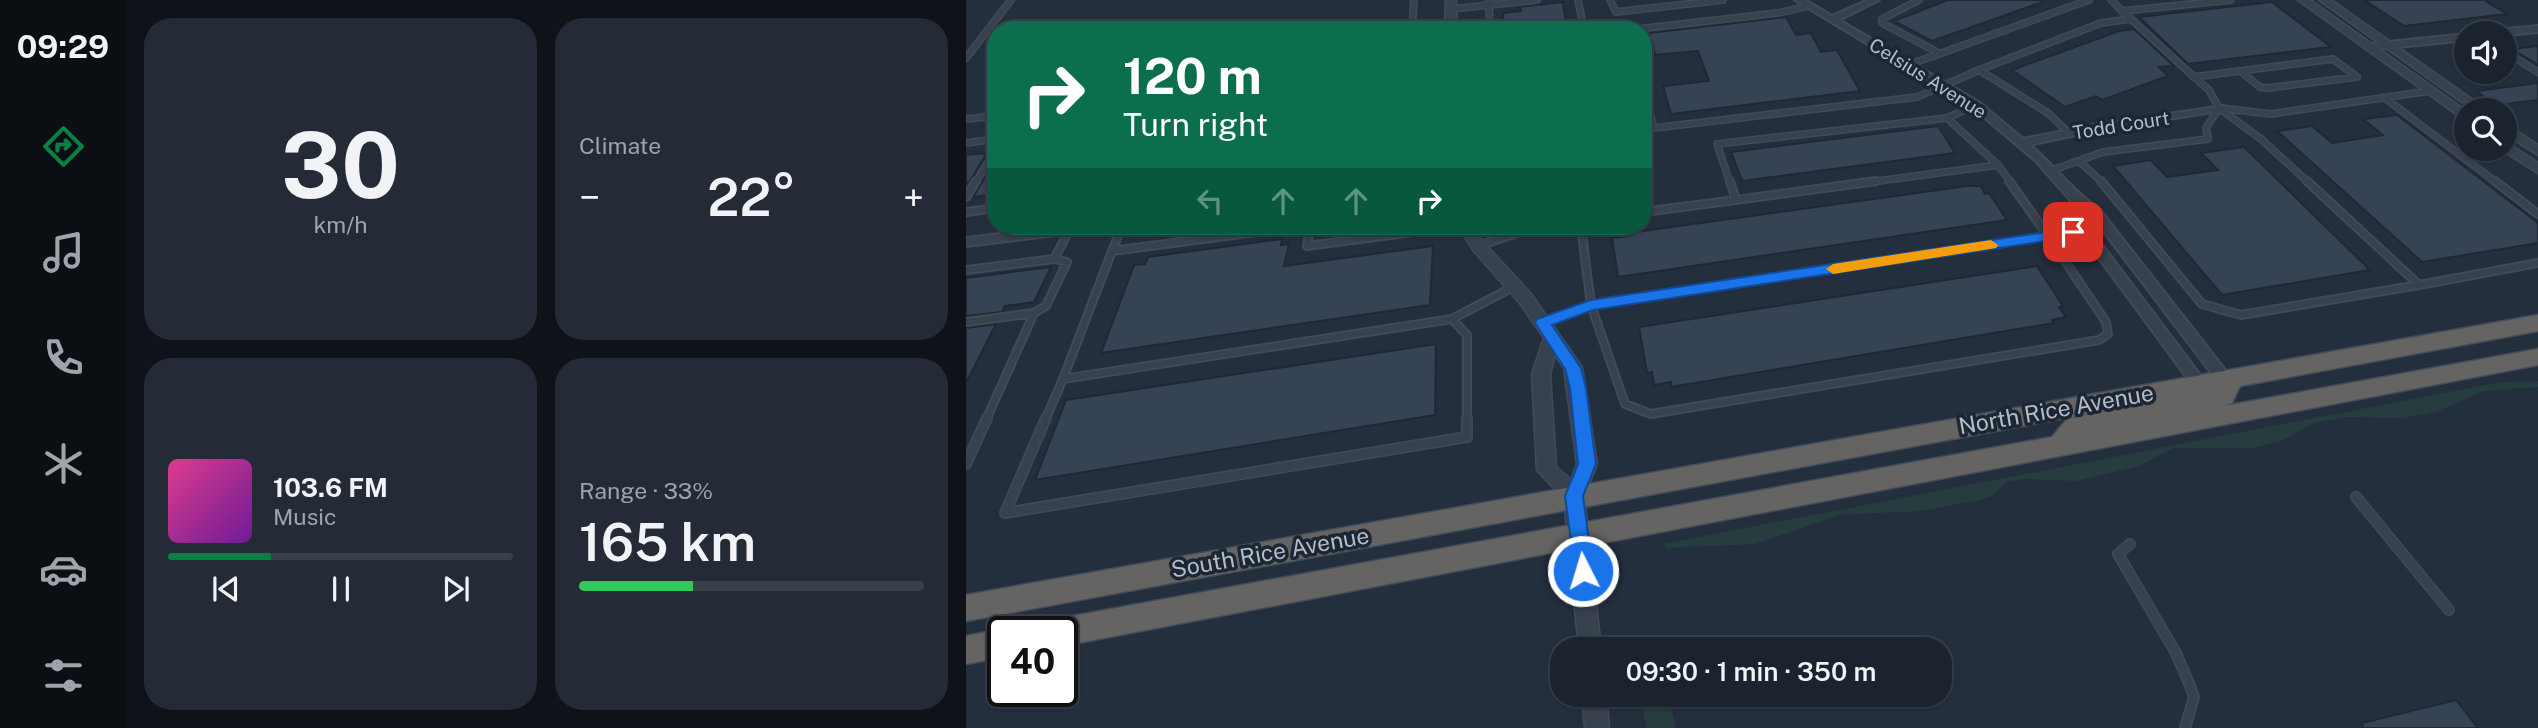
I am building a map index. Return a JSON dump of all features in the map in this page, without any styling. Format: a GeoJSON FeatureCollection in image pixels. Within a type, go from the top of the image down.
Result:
{"type":"FeatureCollection","features":[{"type":"Feature","properties":{"kind":"highway","name":"North Rice Avenue"},"geometry":{"type":"LineString","coordinates":[[1574,496],[2538,323]]}},
{"type":"Feature","properties":{"kind":"highway","name":"North Rice Avenue"},"geometry":{"type":"LineString","coordinates":[[1580,536],[2538,357]]}},
{"type":"Feature","properties":{"kind":"highway"},"geometry":{"type":"LineString","coordinates":[[2059,447],[2076,426],[2224,397],[2229,388],[2224,379]]}},
{"type":"Feature","properties":{"kind":"highway","name":"South Rice Avenue"},"geometry":{"type":"LineString","coordinates":[[966,608],[1574,496]]}},
{"type":"Feature","properties":{"kind":"highway","name":"South Rice Avenue"},"geometry":{"type":"LineString","coordinates":[[1078,629],[1580,536]]}},
{"type":"Feature","properties":{"kind":"highway"},"geometry":{"type":"LineString","coordinates":[[966,650],[987,646]]}},
{"type":"Feature","properties":{"kind":"street"},"geometry":{"type":"LineString","coordinates":[[1830,20],[1875,0]]}},
{"type":"Feature","properties":{"kind":"street"},"geometry":{"type":"LineString","coordinates":[[2303,0],[2454,109]]}},
{"type":"Feature","properties":{"kind":"street"},"geometry":{"type":"LineString","coordinates":[[2324,0],[2464,98]]}},
{"type":"Feature","properties":{"kind":"street","name":"Celsius Avenue"},"geometry":{"type":"LineString","coordinates":[[1803,3],[1945,84],[1976,105],[2022,144],[2077,200],[2096,214],[2224,379]]}},
{"type":"Feature","properties":{"kind":"street"},"geometry":{"type":"LineString","coordinates":[[2517,31],[2538,29]]}},
{"type":"Feature","properties":{"kind":"street"},"geometry":{"type":"LineString","coordinates":[[2369,47],[2454,38]]}},
{"type":"Feature","properties":{"kind":"street","name":"Todd Court"},"geometry":{"type":"LineString","coordinates":[[2022,144],[2069,133],[2219,108]]}},
{"type":"Feature","properties":{"kind":"street"},"geometry":{"type":"LineString","coordinates":[[2517,136],[2538,151]]}},
{"type":"Feature","properties":{"kind":"street"},"geometry":{"type":"LineString","coordinates":[[2517,154],[2538,169]]}},
{"type":"Feature","properties":{"kind":"street","name":"Celsius Avenue"},"geometry":{"type":"LineString","coordinates":[[2077,200],[2075,217],[2199,383]]}},
{"type":"Feature","properties":{"kind":"street"},"geometry":{"type":"LineString","coordinates":[[966,242],[1020,235]]}},
{"type":"Feature","properties":{"kind":"street"},"geometry":{"type":"LineString","coordinates":[[1471,235],[1516,286],[1573,368],[1587,464],[1574,496],[1589,637]]}},
{"type":"Feature","properties":{"kind":"street"},"geometry":{"type":"LineString","coordinates":[[1547,332],[1541,374],[1547,470],[1574,496]]}},
{"type":"Feature","properties":{"kind":"street"},"geometry":{"type":"LineString","coordinates":[[1595,707],[1597,728]]}},
{"type":"Feature","properties":{"kind":"lane"},"geometry":{"type":"LineString","coordinates":[[995,21],[1011,0]]}},
{"type":"Feature","properties":{"kind":"lane"},"geometry":{"type":"LineString","coordinates":[[1413,21],[1414,0]]}},
{"type":"Feature","properties":{"kind":"lane"},"geometry":{"type":"LineString","coordinates":[[1451,4],[1536,0]]}},
{"type":"Feature","properties":{"kind":"lane"},"geometry":{"type":"LineString","coordinates":[[1578,0],[1582,21]]}},
{"type":"Feature","properties":{"kind":"lane"},"geometry":{"type":"LineString","coordinates":[[1610,0],[1613,11],[1616,12],[1723,0]]}},
{"type":"Feature","properties":{"kind":"lane"},"geometry":{"type":"LineString","coordinates":[[1919,0],[1882,19],[1882,23],[1939,54]]}},
{"type":"Feature","properties":{"kind":"lane"},"geometry":{"type":"LineString","coordinates":[[1911,64],[2089,0]]}},
{"type":"Feature","properties":{"kind":"lane"},"geometry":{"type":"LineString","coordinates":[[2111,0],[2209,90],[2219,108],[2261,139],[2419,285]]}},
{"type":"Feature","properties":{"kind":"lane"},"geometry":{"type":"LineString","coordinates":[[2122,11],[2231,0]]}},
{"type":"Feature","properties":{"kind":"lane"},"geometry":{"type":"LineString","coordinates":[[1489,2],[1490,21]]}},
{"type":"Feature","properties":{"kind":"lane"},"geometry":{"type":"LineString","coordinates":[[1652,27],[1779,13],[1803,3]]}},
{"type":"Feature","properties":{"kind":"lane"},"geometry":{"type":"LineString","coordinates":[[1652,121],[1654,128],[1917,97],[2101,23],[2131,19]]}},
{"type":"Feature","properties":{"kind":"lane"},"geometry":{"type":"LineString","coordinates":[[966,58],[987,31]]}},
{"type":"Feature","properties":{"kind":"lane"},"geometry":{"type":"LineString","coordinates":[[2194,77],[2240,71],[2333,59],[2357,77],[2267,88],[2240,71]]}},
{"type":"Feature","properties":{"kind":"lane"},"geometry":{"type":"LineString","coordinates":[[2517,59],[2538,72]]}},
{"type":"Feature","properties":{"kind":"lane"},"geometry":{"type":"LineString","coordinates":[[1979,70],[2048,113],[2069,133]]}},
{"type":"Feature","properties":{"kind":"lane"},"geometry":{"type":"LineString","coordinates":[[2219,108],[2271,114],[2430,92]]}},
{"type":"Feature","properties":{"kind":"lane"},"geometry":{"type":"LineString","coordinates":[[2385,98],[2538,214]]}},
{"type":"Feature","properties":{"kind":"lane"},"geometry":{"type":"LineString","coordinates":[[1736,200],[1717,144],[1947,118],[1976,105]]}},
{"type":"Feature","properties":{"kind":"lane"},"geometry":{"type":"LineString","coordinates":[[2050,170],[2103,152],[2208,139],[2206,128],[2219,108]]}},
{"type":"Feature","properties":{"kind":"lane"},"geometry":{"type":"LineString","coordinates":[[966,119],[987,117]]}},
{"type":"Feature","properties":{"kind":"lane"},"geometry":{"type":"LineString","coordinates":[[1582,235],[1591,305],[1625,404],[1639,412],[1666,412],[2099,340],[2108,334],[2106,322],[1998,165],[1947,118]]}},
{"type":"Feature","properties":{"kind":"lane"},"geometry":{"type":"LineString","coordinates":[[966,143],[987,140]]}},
{"type":"Feature","properties":{"kind":"lane"},"geometry":{"type":"LineString","coordinates":[[2079,161],[2109,188],[2202,304],[2241,315],[2538,263]]}},
{"type":"Feature","properties":{"kind":"lane"},"geometry":{"type":"LineString","coordinates":[[966,197],[987,163]]}},
{"type":"Feature","properties":{"kind":"lane"},"geometry":{"type":"LineString","coordinates":[[1652,211],[1998,165]]}},
{"type":"Feature","properties":{"kind":"lane"},"geometry":{"type":"LineString","coordinates":[[966,212],[987,209]]}},
{"type":"Feature","properties":{"kind":"lane"},"geometry":{"type":"LineString","coordinates":[[1547,332],[1591,305],[2085,231]]}},
{"type":"Feature","properties":{"kind":"lane"},"geometry":{"type":"LineString","coordinates":[[1054,259],[1070,235]]}},
{"type":"Feature","properties":{"kind":"lane"},"geometry":{"type":"LineString","coordinates":[[1118,235],[1063,379],[1005,513],[1467,437],[1467,335],[1451,319]]}},
{"type":"Feature","properties":{"kind":"lane"},"geometry":{"type":"LineString","coordinates":[[1112,251],[1230,235]]}},
{"type":"Feature","properties":{"kind":"lane"},"geometry":{"type":"LineString","coordinates":[[1309,235],[1307,246],[1385,235]]}},
{"type":"Feature","properties":{"kind":"lane"},"geometry":{"type":"LineString","coordinates":[[1478,246],[1511,235]]}},
{"type":"Feature","properties":{"kind":"lane"},"geometry":{"type":"LineString","coordinates":[[966,270],[1054,259],[1067,261],[1046,306],[1034,313],[966,322]]}},
{"type":"Feature","properties":{"kind":"lane"},"geometry":{"type":"LineString","coordinates":[[1063,379],[1451,319],[1516,286]]}},
{"type":"Feature","properties":{"kind":"lane"},"geometry":{"type":"LineString","coordinates":[[966,464],[1034,313]]}},
{"type":"Feature","properties":{"kind":"lane"},"geometry":{"type":"LineString","coordinates":[[2356,496],[2449,610]]}},
{"type":"Feature","properties":{"kind":"lane"},"geometry":{"type":"LineString","coordinates":[[2130,544],[2119,554],[2176,653],[2194,697],[2185,728]]}},
{"type":"Feature","properties":{"kind":"green space"},"geometry":{"type":"Polygon","coordinates":[[[2538,381],[2538,387],[2484,391],[2438,411],[2404,418],[2347,417],[2313,423],[2280,442],[2252,448],[2174,448],[2139,466],[2077,481],[2025,479],[2007,482],[1992,496],[1979,500],[1921,511],[1840,515],[1755,544],[1667,548],[1663,544],[2454,391],[2503,382],[2538,381]]]}},
{"type":"Feature","properties":{"kind":"green space"},"geometry":{"type":"Polygon","coordinates":[[[1643,707],[1671,707],[1676,728],[1646,728],[1643,707]]]}},
{"type":"Feature","properties":{"kind":"building"},"geometry":{"type":"Polygon","coordinates":[[[1948,0],[2043,2],[1932,41],[1894,21],[1948,0]]]}},
{"type":"Feature","properties":{"kind":"building"},"geometry":{"type":"Polygon","coordinates":[[[2364,0],[2484,0],[2507,14],[2404,26],[2364,0]]]}},
{"type":"Feature","properties":{"kind":"building"},"geometry":{"type":"Polygon","coordinates":[[[1563,2],[1566,21],[1503,21],[1503,13],[1521,11],[1520,7],[1563,2]]]}},
{"type":"Feature","properties":{"kind":"building"},"geometry":{"type":"Polygon","coordinates":[[[2272,2],[2331,47],[2188,64],[2139,17],[2272,2]]]}},
{"type":"Feature","properties":{"kind":"building"},"geometry":{"type":"Polygon","coordinates":[[[1786,17],[1796,35],[1811,33],[1821,52],[1837,50],[1860,91],[1671,114],[1663,86],[1709,81],[1698,51],[1655,55],[1652,33],[1786,17]]]}},
{"type":"Feature","properties":{"kind":"building"},"geometry":{"type":"Polygon","coordinates":[[[2134,29],[2174,66],[2159,67],[2168,76],[2102,100],[2096,96],[2065,107],[2012,70],[2119,31],[2134,29]]]}},
{"type":"Feature","properties":{"kind":"building"},"geometry":{"type":"Polygon","coordinates":[[[2538,46],[2538,65],[2517,52],[2517,48],[2538,46]]]}},
{"type":"Feature","properties":{"kind":"building"},"geometry":{"type":"Polygon","coordinates":[[[2538,83],[2538,100],[2517,103],[2517,98],[2486,98],[2476,91],[2538,83]]]}},
{"type":"Feature","properties":{"kind":"building"},"geometry":{"type":"Polygon","coordinates":[[[2397,115],[2538,223],[2538,243],[2422,262],[2277,131],[2312,126],[2332,143],[2383,135],[2363,119],[2397,115]]]}},
{"type":"Feature","properties":{"kind":"building"},"geometry":{"type":"Polygon","coordinates":[[[1938,126],[1955,153],[1742,181],[1731,152],[1938,126]]]}},
{"type":"Feature","properties":{"kind":"building"},"geometry":{"type":"Polygon","coordinates":[[[2244,147],[2370,270],[2222,295],[2113,166],[2151,160],[2167,177],[2218,170],[2201,153],[2244,147]]]}},
{"type":"Feature","properties":{"kind":"building"},"geometry":{"type":"Polygon","coordinates":[[[987,153],[973,176],[966,186],[966,155],[987,153]]]}},
{"type":"Feature","properties":{"kind":"building"},"geometry":{"type":"Polygon","coordinates":[[[987,174],[987,195],[973,197],[987,174]]]}},
{"type":"Feature","properties":{"kind":"building"},"geometry":{"type":"Polygon","coordinates":[[[1967,186],[1981,186],[1985,194],[1989,193],[2007,220],[1618,277],[1612,238],[1652,235],[1652,230],[1967,186]]]}},
{"type":"Feature","properties":{"kind":"building"},"geometry":{"type":"Polygon","coordinates":[[[1282,239],[1281,245],[1289,244],[1284,266],[1433,246],[1430,305],[1101,353],[1134,265],[1145,264],[1148,257],[1282,239]]]}},
{"type":"Feature","properties":{"kind":"building"},"geometry":{"type":"Polygon","coordinates":[[[2037,266],[2063,306],[2059,307],[2066,317],[2052,320],[2054,323],[1671,387],[1671,382],[1654,385],[1652,372],[1647,373],[1639,327],[2037,266]]]}},
{"type":"Feature","properties":{"kind":"building"},"geometry":{"type":"Polygon","coordinates":[[[1051,267],[1034,302],[1005,306],[1002,312],[966,316],[966,278],[1051,267]]]}},
{"type":"Feature","properties":{"kind":"building"},"geometry":{"type":"Polygon","coordinates":[[[996,324],[966,383],[966,328],[996,324]]]}},
{"type":"Feature","properties":{"kind":"building"},"geometry":{"type":"Polygon","coordinates":[[[1436,344],[1435,415],[1035,480],[1066,400],[1436,344]]]}},
{"type":"Feature","properties":{"kind":"building"},"geometry":{"type":"Polygon","coordinates":[[[2456,700],[2478,728],[2363,728],[2362,723],[2456,700]]]}},
{"type":"Feature","properties":{"kind":"slow traffic"},"geometry":{"type":"LineString","coordinates":[[1833,269],[1991,245]]}},
{"type":"Feature","properties":{"kind":"route"},"geometry":{"type":"LineString","coordinates":[[1583,571],[1574,496],[1587,464],[1578,388],[1573,368],[1551,340],[1543,323],[1591,305],[2073,232]]}}]}
